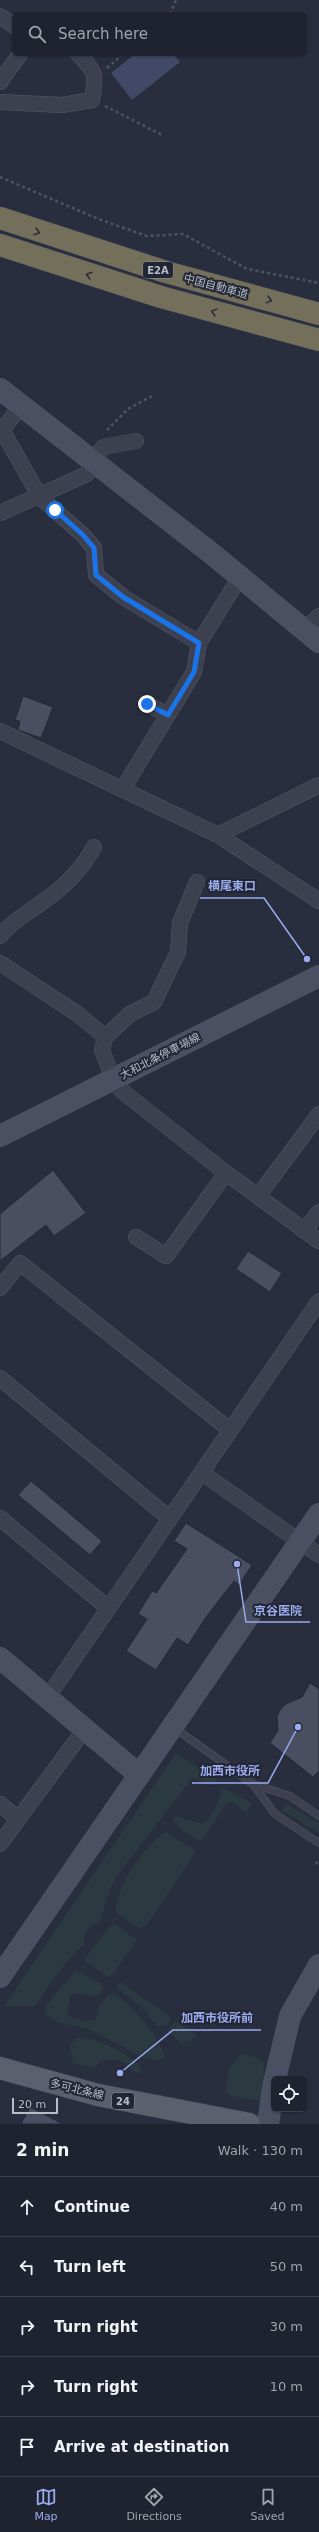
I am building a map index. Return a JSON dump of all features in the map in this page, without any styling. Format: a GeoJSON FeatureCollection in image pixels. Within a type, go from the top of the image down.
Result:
{"type":"FeatureCollection","features":[{"type":"Feature","properties":{"kind":"highway","name":"中国自動車道"},"geometry":{"type":"LineString","coordinates":[[0,218],[166,272],[319,314]]}},
{"type":"Feature","properties":{"kind":"highway","name":"E2A"},"geometry":{"type":"LineString","coordinates":[[0,245],[161,297],[319,340]]}},
{"type":"Feature","properties":{"kind":"main road","name":"多可北条線"},"geometry":{"type":"LineString","coordinates":[[0,2068],[98,2095],[249,2124]]}},
{"type":"Feature","properties":{"kind":"street"},"geometry":{"type":"LineString","coordinates":[[0,16],[12,25]]}},
{"type":"Feature","properties":{"kind":"street"},"geometry":{"type":"LineString","coordinates":[[0,82],[19,56]]}},
{"type":"Feature","properties":{"kind":"street"},"geometry":{"type":"LineString","coordinates":[[0,102],[62,106],[92,100],[96,77],[91,66],[80,56]]}},
{"type":"Feature","properties":{"kind":"street"},"geometry":{"type":"LineString","coordinates":[[0,389],[22,405],[99,454],[240,577],[314,629]]}},
{"type":"Feature","properties":{"kind":"street"},"geometry":{"type":"LineString","coordinates":[[22,405],[2,430],[40,497],[83,535],[94,548],[96,575],[123,597],[199,643]]}},
{"type":"Feature","properties":{"kind":"street"},"geometry":{"type":"LineString","coordinates":[[0,513],[40,497],[87,474],[99,454],[136,441]]}},
{"type":"Feature","properties":{"kind":"street"},"geometry":{"type":"LineString","coordinates":[[126,782],[194,672],[199,643],[240,577]]}},
{"type":"Feature","properties":{"kind":"street"},"geometry":{"type":"LineString","coordinates":[[147,704],[168,715]]}},
{"type":"Feature","properties":{"kind":"street"},"geometry":{"type":"LineString","coordinates":[[0,731],[218,836],[319,901]]}},
{"type":"Feature","properties":{"kind":"street"},"geometry":{"type":"LineString","coordinates":[[218,836],[319,785]]}},
{"type":"Feature","properties":{"kind":"street"},"geometry":{"type":"LineString","coordinates":[[0,936],[8,925],[60,888],[88,858],[94,847]]}},
{"type":"Feature","properties":{"kind":"street"},"geometry":{"type":"LineString","coordinates":[[197,882],[180,923],[178,952],[154,1002],[130,1014],[105,1037],[102,1050],[113,1079],[122,1091],[226,1172],[319,1240]]}},
{"type":"Feature","properties":{"kind":"street"},"geometry":{"type":"LineString","coordinates":[[0,963],[79,1015],[105,1037]]}},
{"type":"Feature","properties":{"kind":"street","name":"大和北条停車場線"},"geometry":{"type":"LineString","coordinates":[[0,1136],[319,976]]}},
{"type":"Feature","properties":{"kind":"street"},"geometry":{"type":"LineString","coordinates":[[259,1195],[319,1114]]}},
{"type":"Feature","properties":{"kind":"street"},"geometry":{"type":"LineString","coordinates":[[136,1237],[166,1256],[226,1172]]}},
{"type":"Feature","properties":{"kind":"street"},"geometry":{"type":"LineString","coordinates":[[304,1230],[319,1212]]}},
{"type":"Feature","properties":{"kind":"street"},"geometry":{"type":"LineString","coordinates":[[0,1288],[20,1263],[230,1430]]}},
{"type":"Feature","properties":{"kind":"street"},"geometry":{"type":"LineString","coordinates":[[48,1698],[169,1518],[202,1473],[319,1301]]}},
{"type":"Feature","properties":{"kind":"street"},"geometry":{"type":"LineString","coordinates":[[0,1378],[169,1518]]}},
{"type":"Feature","properties":{"kind":"street"},"geometry":{"type":"LineString","coordinates":[[202,1473],[319,1555]]}},
{"type":"Feature","properties":{"kind":"street"},"geometry":{"type":"LineString","coordinates":[[0,1977],[171,1726],[319,1514]]}},
{"type":"Feature","properties":{"kind":"street"},"geometry":{"type":"LineString","coordinates":[[0,1518],[108,1608]]}},
{"type":"Feature","properties":{"kind":"street"},"geometry":{"type":"LineString","coordinates":[[1,1660],[138,1774]]}},
{"type":"Feature","properties":{"kind":"street"},"geometry":{"type":"LineString","coordinates":[[0,1844],[84,1730]]}},
{"type":"Feature","properties":{"kind":"street"},"geometry":{"type":"LineString","coordinates":[[0,1804],[18,1819]]}},
{"type":"Feature","properties":{"kind":"street"},"geometry":{"type":"LineString","coordinates":[[276,2076],[290,2016],[319,1965]]}},
{"type":"Feature","properties":{"kind":"street"},"geometry":{"type":"LineString","coordinates":[[268,2124],[271,2104]]}},
{"type":"Feature","properties":{"kind":"lane"},"geometry":{"type":"LineString","coordinates":[[171,1726],[253,1784],[290,1796],[319,1816]]}},
{"type":"Feature","properties":{"kind":"lane"},"geometry":{"type":"LineString","coordinates":[[253,1784],[275,1814],[319,1843]]}},
{"type":"Feature","properties":{"kind":"path"},"geometry":{"type":"LineString","coordinates":[[171,12],[176,0]]}},
{"type":"Feature","properties":{"kind":"path"},"geometry":{"type":"LineString","coordinates":[[96,77],[121,56]]}},
{"type":"Feature","properties":{"kind":"path"},"geometry":{"type":"LineString","coordinates":[[92,100],[162,135]]}},
{"type":"Feature","properties":{"kind":"path"},"geometry":{"type":"LineString","coordinates":[[0,177],[107,223],[147,236],[183,234],[247,269],[319,283]]}},
{"type":"Feature","properties":{"kind":"path"},"geometry":{"type":"LineString","coordinates":[[99,454],[104,434],[108,429],[128,409],[154,395]]}},
{"type":"Feature","properties":{"kind":"path"},"geometry":{"type":"LineString","coordinates":[[316,1864],[319,1859]]}},
{"type":"Feature","properties":{"kind":"shaded area"},"geometry":{"type":"Polygon","coordinates":[[[176,1753],[216,1779],[215,1785],[207,1784],[193,1777],[122,1869],[111,1886],[100,1922],[90,1927],[86,1932],[84,1944],[62,1967],[35,2006],[4,2006],[176,1753]]]}},
{"type":"Feature","properties":{"kind":"shaded area"},"geometry":{"type":"Polygon","coordinates":[[[222,1788],[247,1800],[251,1805],[246,1813],[234,1803],[227,1803],[202,1840],[190,1835],[172,1819],[176,1816],[202,1824],[207,1820],[218,1803],[222,1788]]]}},
{"type":"Feature","properties":{"kind":"shaded area"},"geometry":{"type":"Polygon","coordinates":[[[287,1804],[319,1823],[319,1833],[283,1811],[284,1806],[287,1804]]]}},
{"type":"Feature","properties":{"kind":"shaded area"},"geometry":{"type":"Polygon","coordinates":[[[166,1832],[193,1848],[195,1853],[148,1923],[142,1928],[135,1926],[116,1912],[120,1892],[125,1880],[141,1856],[158,1837],[166,1832]]]}},
{"type":"Feature","properties":{"kind":"shaded area"},"geometry":{"type":"Polygon","coordinates":[[[114,1923],[137,1940],[110,1978],[85,1961],[98,1941],[114,1923]]]}},
{"type":"Feature","properties":{"kind":"shaded area"},"geometry":{"type":"Polygon","coordinates":[[[76,1970],[103,1985],[103,1988],[98,1996],[80,1994],[70,1995],[67,2016],[83,2021],[95,2021],[99,2007],[108,1995],[116,1994],[131,2007],[150,2029],[160,2045],[164,2054],[163,2058],[152,2060],[145,2058],[87,2029],[60,2023],[50,2018],[46,2014],[46,2006],[76,1970]]]}},
{"type":"Feature","properties":{"kind":"shaded area"},"geometry":{"type":"Polygon","coordinates":[[[122,1983],[168,2015],[171,2018],[168,2025],[157,2026],[143,2008],[117,1988],[118,1984],[122,1983]]]}},
{"type":"Feature","properties":{"kind":"shaded area"},"geometry":{"type":"Polygon","coordinates":[[[175,2021],[196,2034],[196,2038],[181,2043],[167,2030],[175,2021]]]}},
{"type":"Feature","properties":{"kind":"shaded area"},"geometry":{"type":"Polygon","coordinates":[[[77,2038],[93,2040],[120,2051],[140,2066],[141,2072],[137,2073],[124,2063],[110,2059],[99,2062],[97,2067],[73,2063],[70,2045],[77,2038]]]}},
{"type":"Feature","properties":{"kind":"shaded area"},"geometry":{"type":"Polygon","coordinates":[[[240,2054],[253,2056],[264,2062],[263,2101],[231,2096],[225,2091],[230,2068],[240,2054]]]}},
{"type":"Feature","properties":{"kind":"water"},"geometry":{"type":"Polygon","coordinates":[[[132,56],[175,56],[180,62],[132,100],[111,73],[132,56]]]}},
{"type":"Feature","properties":{"kind":"building"},"geometry":{"type":"Polygon","coordinates":[[[23,696],[53,707],[41,738],[18,730],[20,721],[15,720],[23,696]]]}},
{"type":"Feature","properties":{"kind":"building"},"geometry":{"type":"Polygon","coordinates":[[[53,1170],[86,1213],[54,1236],[46,1225],[0,1261],[0,1214],[53,1170]]]}},
{"type":"Feature","properties":{"kind":"building"},"geometry":{"type":"Polygon","coordinates":[[[248,1251],[282,1273],[270,1292],[236,1269],[248,1251]]]}},
{"type":"Feature","properties":{"kind":"building"},"geometry":{"type":"Polygon","coordinates":[[[31,1481],[102,1541],[90,1555],[18,1495],[31,1481]]]}},
{"type":"Feature","properties":{"kind":"building"},"geometry":{"type":"Polygon","coordinates":[[[186,1523],[252,1565],[239,1585],[234,1581],[206,1617],[188,1645],[177,1638],[156,1670],[126,1651],[147,1619],[138,1614],[152,1591],[156,1593],[187,1549],[174,1541],[186,1523]]]}},
{"type":"Feature","properties":{"kind":"building"},"geometry":{"type":"Polygon","coordinates":[[[310,1683],[319,1689],[319,1771],[313,1777],[270,1743],[278,1730],[277,1717],[280,1710],[286,1704],[302,1697],[310,1683]]]}},
{"type":"Feature","properties":{"kind":"building"},"geometry":{"type":"Polygon","coordinates":[[[30,2107],[63,2124],[21,2124],[30,2107]]]}},
{"type":"Feature","properties":{"kind":"place","name":"横尾東口"},"geometry":{"type":"Point","coordinates":[307,959]}},
{"type":"Feature","properties":{"kind":"place","name":"京谷医院"},"geometry":{"type":"Point","coordinates":[237,1564]}},
{"type":"Feature","properties":{"kind":"place","name":"加西市役所"},"geometry":{"type":"Point","coordinates":[298,1727]}},
{"type":"Feature","properties":{"kind":"place","name":"加西市役所前"},"geometry":{"type":"Point","coordinates":[120,2073]}},
{"type":"Feature","properties":{"kind":"route"},"geometry":{"type":"LineString","coordinates":[[55,510],[83,535],[94,548],[96,575],[123,597],[199,643],[194,672],[168,715],[147,704]]}}]}
